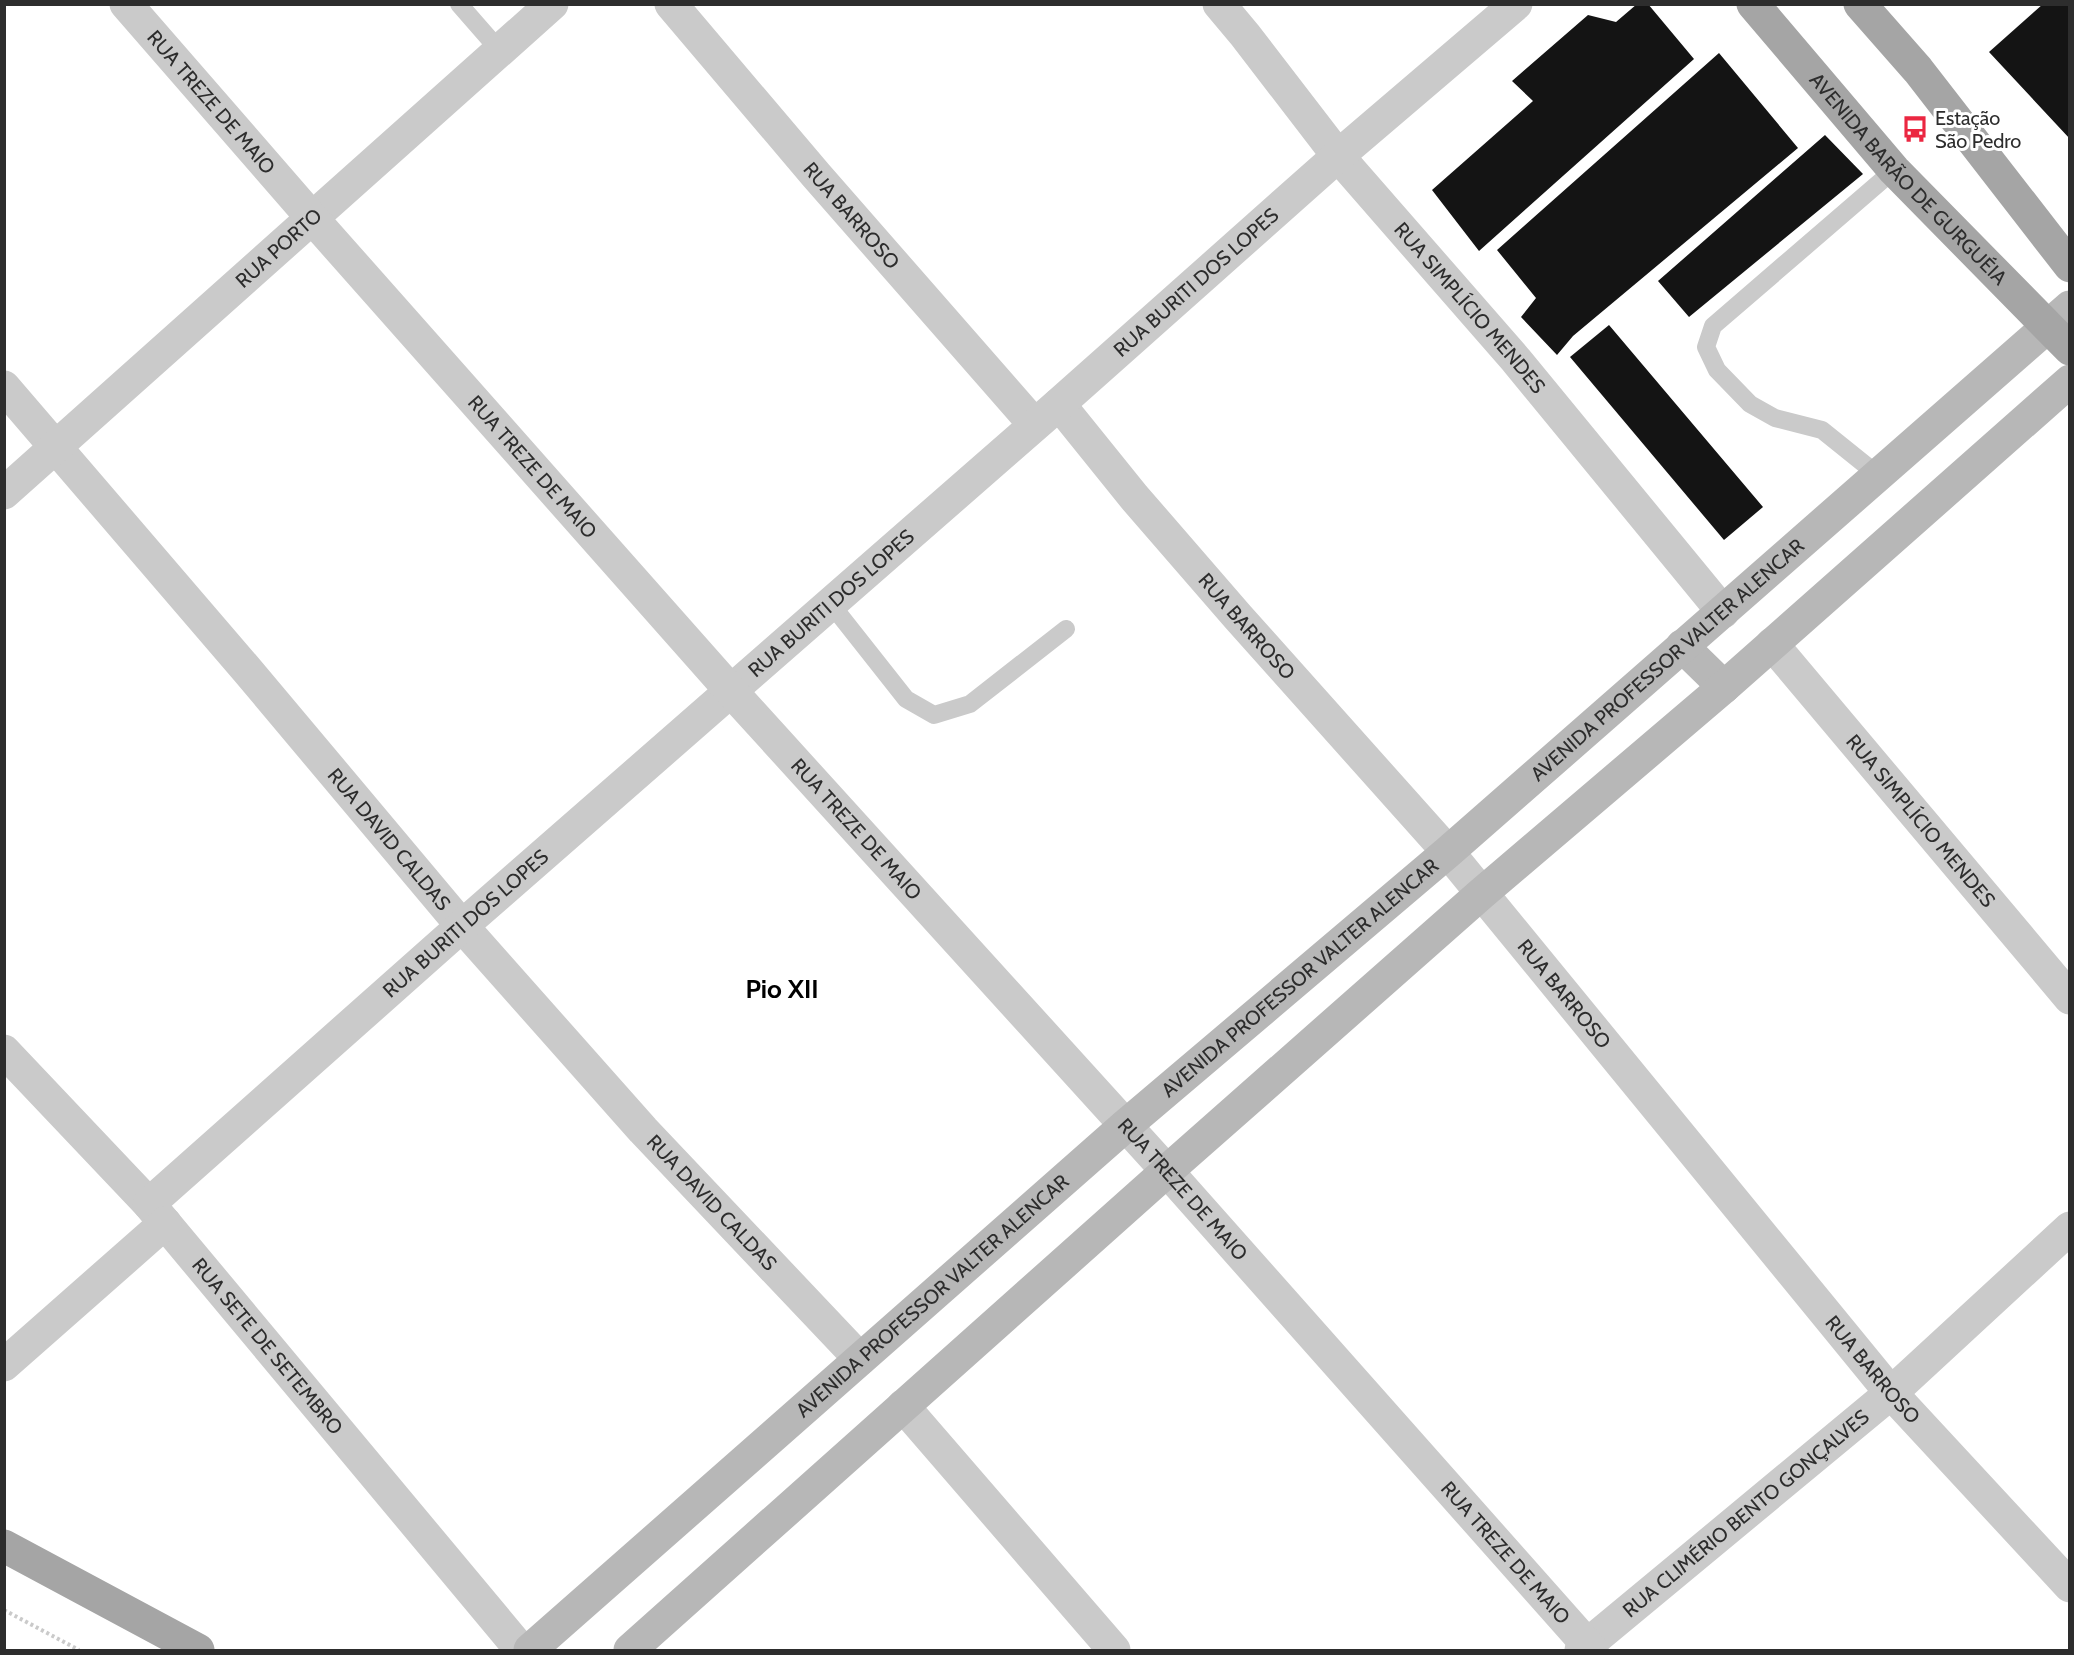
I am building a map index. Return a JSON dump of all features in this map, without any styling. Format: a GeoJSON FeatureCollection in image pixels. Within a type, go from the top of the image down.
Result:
{"type":"FeatureCollection","features":[{"type":"Feature","properties":{"kind":"main road","name":"AVENIDA BARÃO DE GURGUÉIA"},"geometry":{"type":"LineString","coordinates":[[1753,4],[1894,170],[2058,317],[2070,349]]}},
{"type":"Feature","properties":{"kind":"main road"},"geometry":{"type":"LineString","coordinates":[[1860,4],[1918,70],[2070,266]]}},
{"type":"Feature","properties":{"kind":"main road","name":"AVENIDA PROFESSOR VALTER ALENCAR"},"geometry":{"type":"LineString","coordinates":[[530,1650],[1125,1126],[1448,852],[2058,317]]}},
{"type":"Feature","properties":{"kind":"main road"},"geometry":{"type":"LineString","coordinates":[[630,1650],[1481,894],[1724,687],[2070,381]]}},
{"type":"Feature","properties":{"kind":"main road"},"geometry":{"type":"LineString","coordinates":[[1682,646],[1724,687]]}},
{"type":"Feature","properties":{"kind":"main road"},"geometry":{"type":"LineString","coordinates":[[4,1546],[198,1650]]}},
{"type":"Feature","properties":{"kind":"street","name":"RUA TREZE DE MAIO"},"geometry":{"type":"LineString","coordinates":[[126,4],[731,692],[1167,1171],[1587,1649]]}},
{"type":"Feature","properties":{"kind":"street","name":"RUA PORTO"},"geometry":{"type":"LineString","coordinates":[[4,493],[552,4]]}},
{"type":"Feature","properties":{"kind":"street","name":"RUA BARROSO"},"geometry":{"type":"LineString","coordinates":[[671,4],[816,175],[1047,414],[1134,497],[1448,852],[1891,1393],[2070,1586]]}},
{"type":"Feature","properties":{"kind":"street","name":"RUA SIMPLÍCIO MENDES"},"geometry":{"type":"LineString","coordinates":[[1219,4],[1338,156],[1516,360],[1723,612]]}},
{"type":"Feature","properties":{"kind":"street","name":"RUA BURITI DOS LOPES"},"geometry":{"type":"LineString","coordinates":[[4,1365],[157,1214],[462,927],[1338,156],[1516,4]]}},
{"type":"Feature","properties":{"kind":"street","name":"RUA DAVID CALDAS"},"geometry":{"type":"LineString","coordinates":[[4,387],[462,927],[643,1130],[860,1359]]}},
{"type":"Feature","properties":{"kind":"street","name":"RUA SIMPLÍCIO MENDES"},"geometry":{"type":"LineString","coordinates":[[1772,645],[2070,998]]}},
{"type":"Feature","properties":{"kind":"street","name":"RUA SETE DE SETEMBRO"},"geometry":{"type":"LineString","coordinates":[[4,1051],[157,1214],[521,1650]]}},
{"type":"Feature","properties":{"kind":"street","name":"RUA CLIMÉRIO BENTO GONÇALVES"},"geometry":{"type":"LineString","coordinates":[[1587,1649],[1891,1393],[2070,1228]]}},
{"type":"Feature","properties":{"kind":"street"},"geometry":{"type":"LineString","coordinates":[[903,1406],[1114,1650]]}},
{"type":"Feature","properties":{"kind":"lane"},"geometry":{"type":"LineString","coordinates":[[459,4],[500,51]]}},
{"type":"Feature","properties":{"kind":"lane"},"geometry":{"type":"LineString","coordinates":[[1878,475],[1822,430],[1774,418],[1750,404],[1717,370],[1706,347],[1713,326],[1894,170]]}},
{"type":"Feature","properties":{"kind":"lane"},"geometry":{"type":"LineString","coordinates":[[831,604],[906,699],[934,715],[970,704],[1066,629]]}},
{"type":"Feature","properties":{"kind":"path"},"geometry":{"type":"LineString","coordinates":[[4,1610],[79,1650]]}},
{"type":"Feature","properties":{"kind":"building"},"geometry":{"type":"Polygon","coordinates":[[[1637,4],[1648,4],[1694,59],[1479,251],[1432,190],[1533,101],[1512,81],[1588,15],[1616,22],[1637,4]]]}},
{"type":"Feature","properties":{"kind":"building"},"geometry":{"type":"Polygon","coordinates":[[[2043,4],[2070,4],[2070,139],[1989,52],[2043,4]]]}},
{"type":"Feature","properties":{"kind":"building"},"geometry":{"type":"Polygon","coordinates":[[[1719,53],[1798,148],[1573,336],[1557,355],[1521,317],[1536,298],[1497,250],[1719,53]]]}},
{"type":"Feature","properties":{"kind":"building"},"geometry":{"type":"Polygon","coordinates":[[[1825,135],[1863,174],[1689,317],[1658,281],[1825,135]]]}},
{"type":"Feature","properties":{"kind":"building"},"geometry":{"type":"Polygon","coordinates":[[[1609,325],[1763,507],[1724,540],[1570,357],[1609,325]]]}},
{"type":"Feature","properties":{"kind":"place","name":"Estação São Pedro"},"geometry":{"type":"Point","coordinates":[1915,129]}},
{"type":"Feature","properties":{"kind":"district","name":"Pio XII"},"geometry":{"type":"Point","coordinates":[782,989]}}]}
